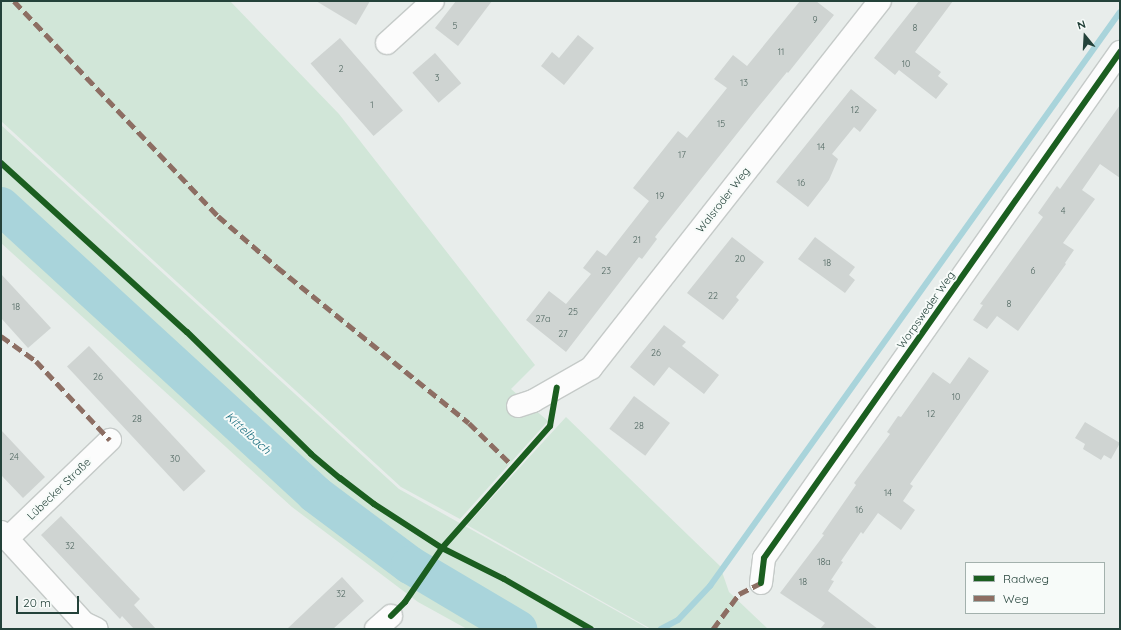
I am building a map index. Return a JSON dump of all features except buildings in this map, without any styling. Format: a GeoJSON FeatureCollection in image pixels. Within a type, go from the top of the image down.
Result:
{"type":"FeatureCollection","features":[{"type":"Feature","properties":{"kind":"street"},"geometry":{"type":"LineString","coordinates":[[386,43],[433,1]]}},
{"type":"Feature","properties":{"kind":"street","name":"Walsroder Weg"},"geometry":{"type":"LineString","coordinates":[[518,406],[533,401],[591,368],[880,1]]}},
{"type":"Feature","properties":{"kind":"street","name":"Worpsweder Weg"},"geometry":{"type":"LineString","coordinates":[[761,583],[764,558],[1120,52]]}},
{"type":"Feature","properties":{"kind":"street","name":"Lübecker Straße"},"geometry":{"type":"LineString","coordinates":[[96,629],[84,623],[4,535],[110,440]]}},
{"type":"Feature","properties":{"kind":"green space"},"geometry":{"type":"Polygon","coordinates":[[[1,1],[230,1],[339,114],[535,365],[511,389],[548,421],[460,519],[401,487],[1,121],[1,1]]]}},
{"type":"Feature","properties":{"kind":"green space"},"geometry":{"type":"Polygon","coordinates":[[[1,125],[399,489],[649,629],[467,629],[418,602],[292,507],[1,243],[1,125]]]}},
{"type":"Feature","properties":{"kind":"green space"},"geometry":{"type":"Polygon","coordinates":[[[566,417],[720,566],[729,592],[768,629],[651,629],[467,525],[566,417]]]}},
{"type":"Feature","properties":{"kind":"waterway"},"geometry":{"type":"LineString","coordinates":[[661,629],[678,620],[710,586],[1120,12]]}},
{"type":"Feature","properties":{"kind":"waterway","name":"Kittelbach"},"geometry":{"type":"LineString","coordinates":[[1,206],[315,494],[410,565],[518,629]]}},
{"type":"Feature","properties":{"kind":"marked path"},"geometry":{"type":"LineString","coordinates":[[14,1],[218,216],[277,267],[469,423],[514,467]]}},
{"type":"Feature","properties":{"kind":"marked path"},"geometry":{"type":"LineString","coordinates":[[1,336],[36,361],[110,440]]}},
{"type":"Feature","properties":{"kind":"marked path"},"geometry":{"type":"LineString","coordinates":[[713,629],[739,594],[761,583]]}},
{"type":"Feature","properties":{"kind":"cycle path"},"geometry":{"type":"LineString","coordinates":[[761,583],[764,558],[1120,52]]}},
{"type":"Feature","properties":{"kind":"cycle path"},"geometry":{"type":"LineString","coordinates":[[1,163],[187,332],[311,454],[340,478],[374,504],[442,548],[504,579],[591,629]]}},
{"type":"Feature","properties":{"kind":"cycle path"},"geometry":{"type":"LineString","coordinates":[[391,616],[405,602],[442,548],[550,426],[557,388]]}}]}
